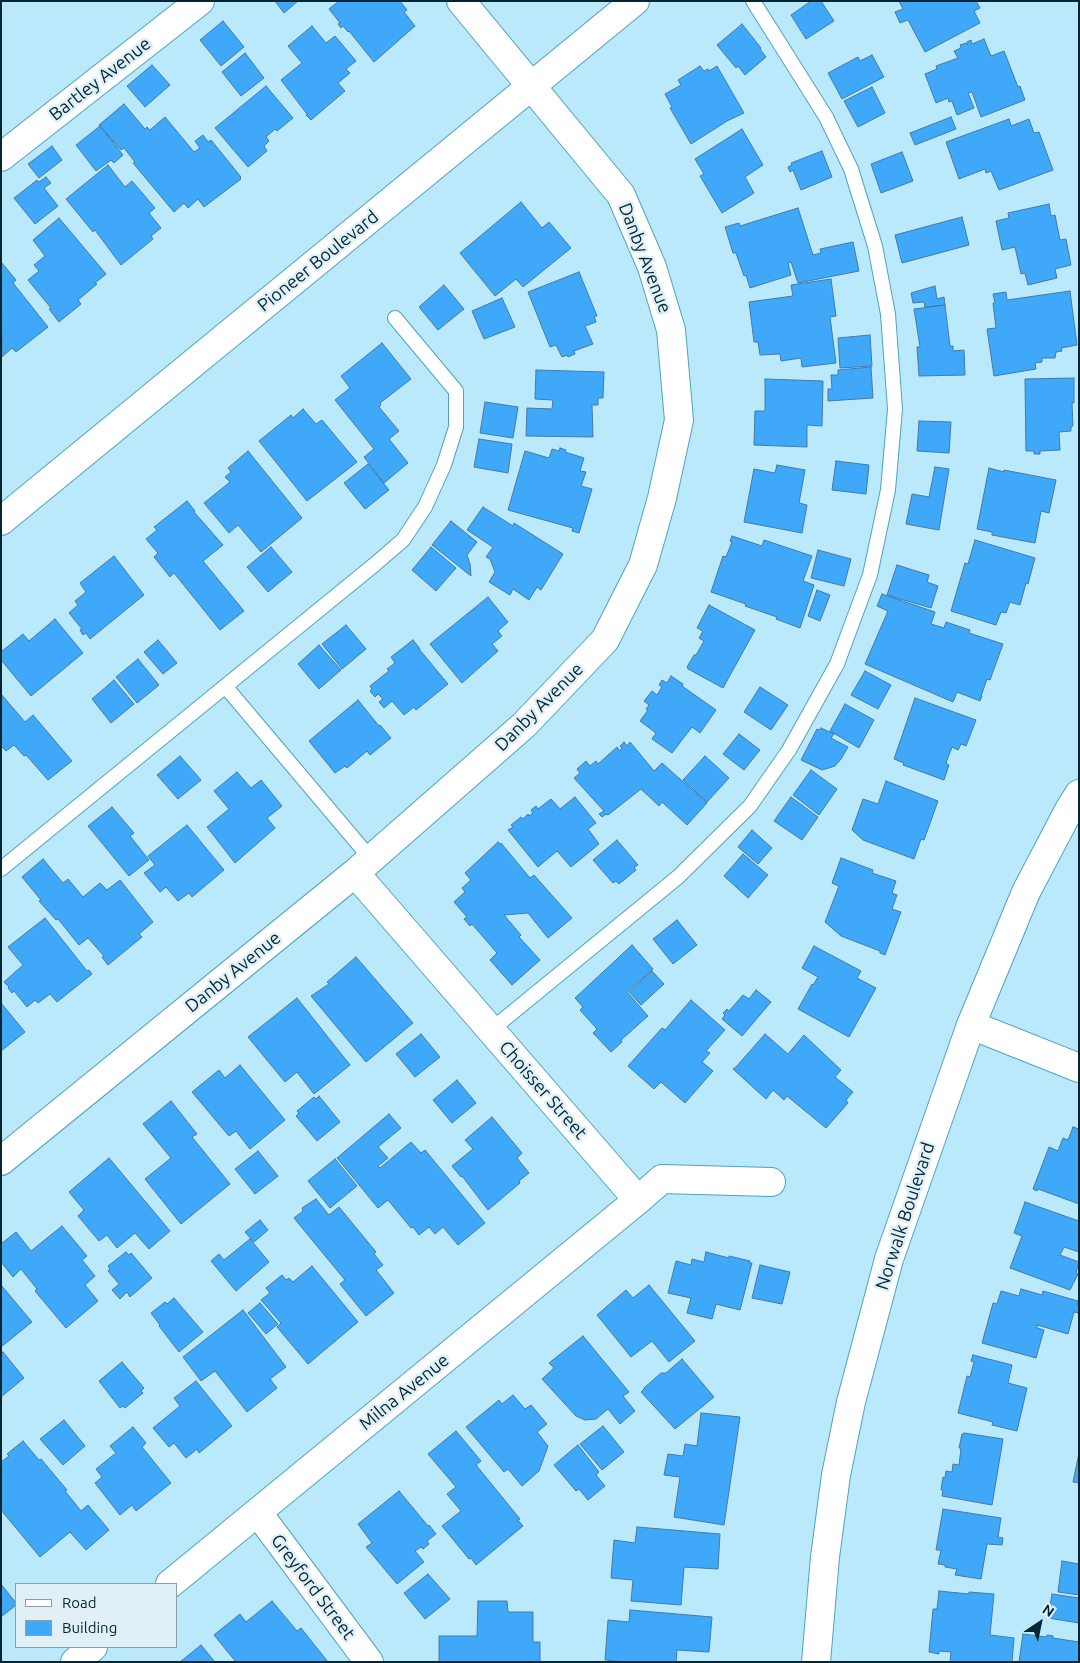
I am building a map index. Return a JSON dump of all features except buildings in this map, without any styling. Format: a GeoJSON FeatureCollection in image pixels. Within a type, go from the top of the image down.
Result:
{"type":"FeatureCollection","features":[{"type":"Feature","properties":{"kind":"street","name":"Bartley Avenue"},"geometry":{"type":"LineString","coordinates":[[1,157],[200,1]]}},
{"type":"Feature","properties":{"kind":"street"},"geometry":{"type":"LineString","coordinates":[[461,1],[530,86]]}},
{"type":"Feature","properties":{"kind":"street","name":"Pioneer Boulevard"},"geometry":{"type":"LineString","coordinates":[[1,520],[634,1]]}},
{"type":"Feature","properties":{"kind":"street","name":"Danby Avenue"},"geometry":{"type":"LineString","coordinates":[[1,1161],[363,866],[524,725],[605,640],[643,565],[662,498],[679,420],[671,330],[652,267],[621,195],[530,86]]}},
{"type":"Feature","properties":{"kind":"street","name":"Norwalk Boulevard"},"geometry":{"type":"LineString","coordinates":[[816,1662],[836,1475],[851,1402],[889,1259],[971,1025],[1026,892],[1079,794]]}},
{"type":"Feature","properties":{"kind":"street","name":"Choisser Street"},"geometry":{"type":"LineString","coordinates":[[363,866],[491,1030],[638,1200]]}},
{"type":"Feature","properties":{"kind":"street"},"geometry":{"type":"LineString","coordinates":[[971,1025],[1079,1068]]}},
{"type":"Feature","properties":{"kind":"street"},"geometry":{"type":"LineString","coordinates":[[638,1200],[662,1179],[771,1182]]}},
{"type":"Feature","properties":{"kind":"street","name":"Milna Avenue"},"geometry":{"type":"LineString","coordinates":[[171,1583],[638,1200]]}},
{"type":"Feature","properties":{"kind":"street","name":"Greyford Street"},"geometry":{"type":"LineString","coordinates":[[258,1513],[369,1662]]}},
{"type":"Feature","properties":{"kind":"street"},"geometry":{"type":"LineString","coordinates":[[75,1662],[92,1648]]}},
{"type":"Feature","properties":{"kind":"lane"},"geometry":{"type":"LineString","coordinates":[[491,1030],[678,877],[750,806],[789,750],[837,664],[870,575],[888,490],[895,409],[888,314],[875,246],[851,169],[826,117],[753,1]]}},
{"type":"Feature","properties":{"kind":"lane"},"geometry":{"type":"LineString","coordinates":[[1,869],[403,540],[426,507],[444,465],[456,427],[456,391],[396,318]]}},
{"type":"Feature","properties":{"kind":"lane"},"geometry":{"type":"LineString","coordinates":[[225,686],[363,866]]}}]}
